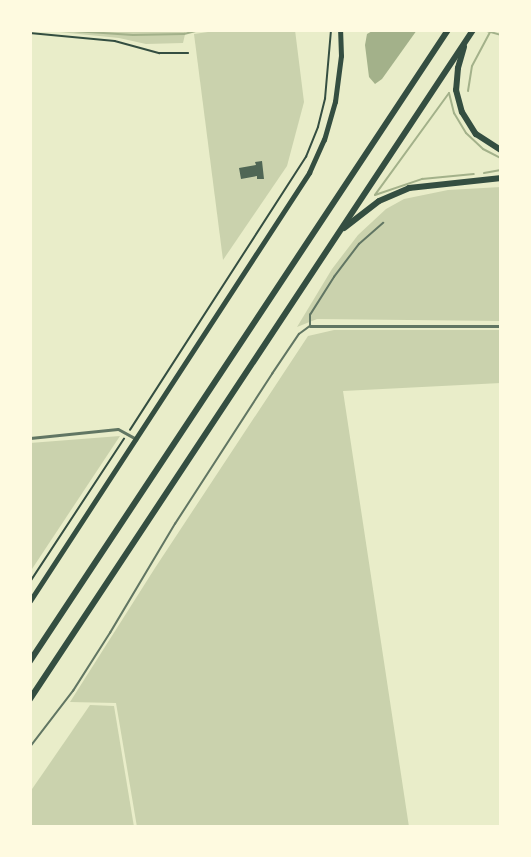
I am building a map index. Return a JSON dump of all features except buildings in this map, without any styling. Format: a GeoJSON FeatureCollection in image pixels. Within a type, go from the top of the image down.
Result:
{"type":"FeatureCollection","features":[{"type":"Feature","properties":{"kind":"highway"},"geometry":{"type":"LineString","coordinates":[[30,661],[448,30]]}},
{"type":"Feature","properties":{"kind":"highway"},"geometry":{"type":"LineString","coordinates":[[30,699],[473,30]]}},
{"type":"Feature","properties":{"kind":"highway"},"geometry":{"type":"LineString","coordinates":[[466,41],[458,68],[458,100],[468,123],[476,134],[501,150]]}},
{"type":"Feature","properties":{"kind":"highway"},"geometry":{"type":"LineString","coordinates":[[339,232],[379,201],[409,188],[501,178]]}},
{"type":"Feature","properties":{"kind":"main road"},"geometry":{"type":"LineString","coordinates":[[30,601],[299,190],[317,157],[335,102],[341,56],[340,30]]}},
{"type":"Feature","properties":{"kind":"street"},"geometry":{"type":"LineString","coordinates":[[310,326],[501,326]]}},
{"type":"Feature","properties":{"kind":"street"},"geometry":{"type":"LineString","coordinates":[[30,438],[118,429],[136,439]]}},
{"type":"Feature","properties":{"kind":"lane"},"geometry":{"type":"LineString","coordinates":[[30,747],[73,691],[175,524],[272,374],[299,334],[310,326],[309,315],[334,277],[359,244],[383,223]]}},
{"type":"Feature","properties":{"kind":"path"},"geometry":{"type":"LineString","coordinates":[[30,582],[306,157],[318,127],[325,99],[331,30]]}},
{"type":"Feature","properties":{"kind":"path"},"geometry":{"type":"LineString","coordinates":[[30,33],[115,41],[159,53],[188,52]]}},
{"type":"Feature","properties":{"kind":"shaded area"},"geometry":{"type":"Polygon","coordinates":[[[39,30],[186,30],[183,43],[146,44],[119,38],[39,30]]]}},
{"type":"Feature","properties":{"kind":"shaded area"},"geometry":{"type":"Polygon","coordinates":[[[222,30],[295,30],[304,102],[287,166],[223,260],[194,34],[222,30]]]}},
{"type":"Feature","properties":{"kind":"shaded area"},"geometry":{"type":"Polygon","coordinates":[[[374,30],[417,30],[382,79],[375,84],[369,77],[365,45],[367,34],[374,30]]]}},
{"type":"Feature","properties":{"kind":"shaded area"},"geometry":{"type":"Polygon","coordinates":[[[501,187],[501,321],[317,319],[297,327],[332,269],[358,235],[386,209],[404,199],[448,190],[501,187]]]}},
{"type":"Feature","properties":{"kind":"shaded area"},"geometry":{"type":"Polygon","coordinates":[[[334,330],[501,330],[501,383],[343,391],[409,827],[137,827],[116,703],[70,702],[308,336],[334,330]]]}},
{"type":"Feature","properties":{"kind":"shaded area"},"geometry":{"type":"Polygon","coordinates":[[[120,436],[30,572],[30,443],[120,436]]]}},
{"type":"Feature","properties":{"kind":"shaded area"},"geometry":{"type":"Polygon","coordinates":[[[90,705],[114,706],[134,827],[30,827],[30,792],[90,705]]]}},
{"type":"Feature","properties":{"kind":"waterway"},"geometry":{"type":"LineString","coordinates":[[59,30],[133,35],[184,34],[200,30]]}},
{"type":"Feature","properties":{"kind":"waterway"},"geometry":{"type":"LineString","coordinates":[[487,31],[501,35]]}},
{"type":"Feature","properties":{"kind":"waterway"},"geometry":{"type":"LineString","coordinates":[[468,91],[472,66],[490,32]]}},
{"type":"Feature","properties":{"kind":"waterway"},"geometry":{"type":"LineString","coordinates":[[449,93],[375,195],[422,179],[474,174]]}},
{"type":"Feature","properties":{"kind":"waterway"},"geometry":{"type":"LineString","coordinates":[[449,93],[454,113],[466,133],[483,149],[501,158]]}},
{"type":"Feature","properties":{"kind":"waterway"},"geometry":{"type":"LineString","coordinates":[[484,173],[501,170]]}}]}
